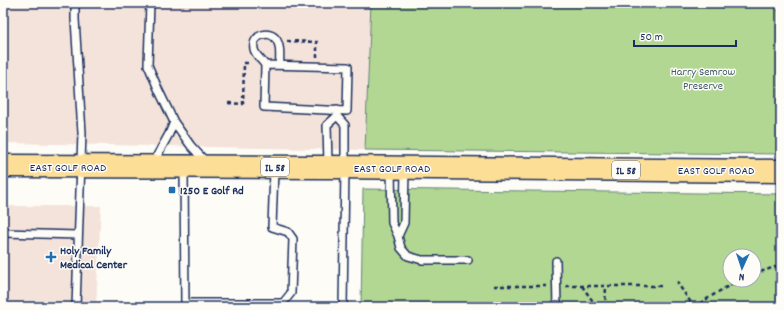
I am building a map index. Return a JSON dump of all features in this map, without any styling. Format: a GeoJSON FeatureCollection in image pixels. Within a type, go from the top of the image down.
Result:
{"type":"FeatureCollection","features":[{"type":"Feature","properties":{"kind":"main road","name":"EAST GOLF ROAD"},"geometry":{"type":"LineString","coordinates":[[3,166],[781,171]]}},
{"type":"Feature","properties":{"kind":"lane"},"geometry":{"type":"LineString","coordinates":[[75,3],[74,19],[82,132],[76,307]]}},
{"type":"Feature","properties":{"kind":"lane"},"geometry":{"type":"LineString","coordinates":[[150,3],[148,65],[174,122],[191,146],[211,167]]}},
{"type":"Feature","properties":{"kind":"lane"},"geometry":{"type":"LineString","coordinates":[[265,65],[348,67],[347,111],[337,113],[264,107],[265,65],[254,51],[254,42],[257,37],[266,34],[275,38],[278,42],[280,65]]}},
{"type":"Feature","properties":{"kind":"lane"},"geometry":{"type":"LineString","coordinates":[[337,113],[345,126],[337,168]]}},
{"type":"Feature","properties":{"kind":"lane"},"geometry":{"type":"LineString","coordinates":[[337,113],[327,125],[337,168],[343,307]]}},
{"type":"Feature","properties":{"kind":"lane"},"geometry":{"type":"LineString","coordinates":[[151,167],[174,122]]}},
{"type":"Feature","properties":{"kind":"lane"},"geometry":{"type":"LineString","coordinates":[[184,167],[185,305],[284,303],[291,293],[293,239],[288,232],[272,227],[274,167]]}},
{"type":"Feature","properties":{"kind":"lane"},"geometry":{"type":"LineString","coordinates":[[398,168],[404,223],[398,236]]}},
{"type":"Feature","properties":{"kind":"lane"},"geometry":{"type":"LineString","coordinates":[[398,168],[392,223],[398,236],[401,248],[408,256],[422,260],[468,260]]}},
{"type":"Feature","properties":{"kind":"lane"},"geometry":{"type":"LineString","coordinates":[[3,233],[78,235]]}},
{"type":"Feature","properties":{"kind":"lane"},"geometry":{"type":"LineString","coordinates":[[556,261],[557,307]]}},
{"type":"Feature","properties":{"kind":"path"},"geometry":{"type":"LineString","coordinates":[[762,271],[781,265]]}},
{"type":"Feature","properties":{"kind":"path"},"geometry":{"type":"LineString","coordinates":[[678,281],[678,284],[694,307],[725,288]]}},
{"type":"Feature","properties":{"kind":"path"},"geometry":{"type":"LineString","coordinates":[[494,286],[661,286]]}},
{"type":"Feature","properties":{"kind":"path"},"geometry":{"type":"LineString","coordinates":[[582,286],[597,307]]}},
{"type":"Feature","properties":{"kind":"path"},"geometry":{"type":"LineString","coordinates":[[605,307],[606,286]]}},
{"type":"Feature","properties":{"kind":"shaded area"},"geometry":{"type":"Polygon","coordinates":[[[3,3],[371,3],[365,150],[3,143],[3,3]]]}},
{"type":"Feature","properties":{"kind":"shaded area","name":"Holy Family Medical Center"},"geometry":{"type":"Polygon","coordinates":[[[3,206],[101,206],[96,307],[3,307],[3,206]]]}},
{"type":"Feature","properties":{"kind":"green space","name":"Harry Semrow Preserve"},"geometry":{"type":"Polygon","coordinates":[[[371,3],[769,3],[781,13],[781,154],[365,150],[371,3]]]}},
{"type":"Feature","properties":{"kind":"green space"},"geometry":{"type":"Polygon","coordinates":[[[363,189],[781,194],[781,307],[361,307],[363,189]]]}},
{"type":"Feature","properties":{"kind":"place","name":"1250 E Golf Rd"},"geometry":{"type":"Point","coordinates":[172,190]}},
{"type":"Feature","properties":{"kind":"place","name":"Holy Family Medical Center"},"geometry":{"type":"Point","coordinates":[51,257]}}]}
